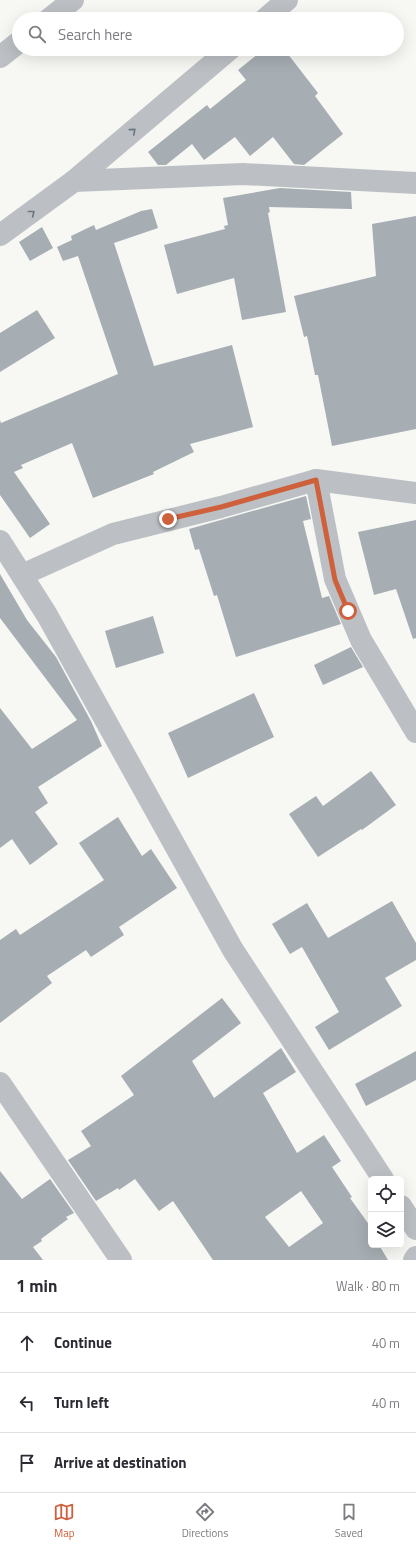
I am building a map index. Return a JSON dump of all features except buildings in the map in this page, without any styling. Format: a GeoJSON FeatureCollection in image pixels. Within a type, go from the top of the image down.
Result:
{"type":"FeatureCollection","features":[{"type":"Feature","properties":{"kind":"street"},"geometry":{"type":"LineString","coordinates":[[58,12],[73,0]]}},
{"type":"Feature","properties":{"kind":"street"},"geometry":{"type":"LineString","coordinates":[[273,12],[287,0]]}},
{"type":"Feature","properties":{"kind":"street"},"geometry":{"type":"LineString","coordinates":[[0,57],[12,48]]}},
{"type":"Feature","properties":{"kind":"street"},"geometry":{"type":"LineString","coordinates":[[0,235],[21,222],[74,181],[222,56]]}},
{"type":"Feature","properties":{"kind":"street"},"geometry":{"type":"LineString","coordinates":[[74,181],[243,174],[416,183]]}},
{"type":"Feature","properties":{"kind":"street"},"geometry":{"type":"LineString","coordinates":[[22,575],[113,534],[221,507],[316,480],[416,493]]}},
{"type":"Feature","properties":{"kind":"street"},"geometry":{"type":"LineString","coordinates":[[316,480],[335,580],[361,640],[416,732]]}},
{"type":"Feature","properties":{"kind":"street"},"geometry":{"type":"LineString","coordinates":[[0,541],[47,615],[233,950],[381,1176]]}},
{"type":"Feature","properties":{"kind":"street"},"geometry":{"type":"LineString","coordinates":[[0,1083],[121,1260]]}},
{"type":"Feature","properties":{"kind":"street"},"geometry":{"type":"LineString","coordinates":[[404,1210],[416,1228]]}},
{"type":"Feature","properties":{"kind":"route"},"geometry":{"type":"LineString","coordinates":[[168,519],[221,507],[316,480],[335,580],[348,611]]}}]}
